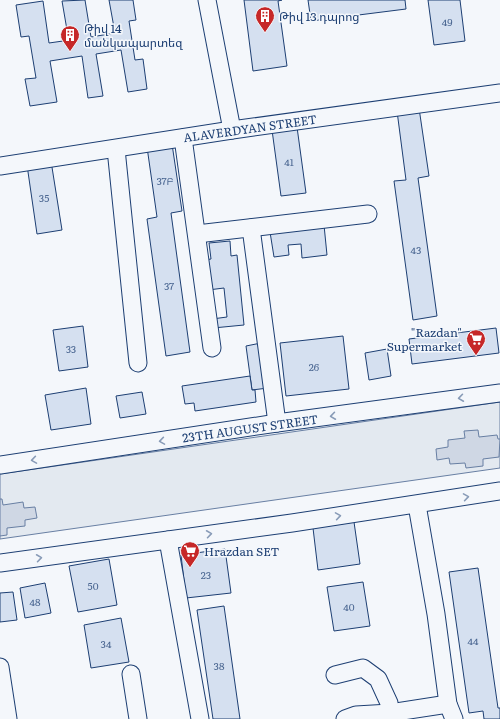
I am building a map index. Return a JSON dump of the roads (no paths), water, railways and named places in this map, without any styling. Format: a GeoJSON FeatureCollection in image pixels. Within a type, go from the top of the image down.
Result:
{"type":"FeatureCollection","features":[{"type":"Feature","properties":{"kind":"street"},"geometry":{"type":"LineString","coordinates":[[207,0],[232,130]]}},
{"type":"Feature","properties":{"kind":"street","name":"ALAVERDYAN STREET"},"geometry":{"type":"LineString","coordinates":[[0,166],[232,130],[500,93]]}},
{"type":"Feature","properties":{"kind":"street"},"geometry":{"type":"LineString","coordinates":[[184,138],[212,348]]}},
{"type":"Feature","properties":{"kind":"street"},"geometry":{"type":"LineString","coordinates":[[116,149],[138,363]]}},
{"type":"Feature","properties":{"kind":"street"},"geometry":{"type":"LineString","coordinates":[[197,234],[368,214]]}},
{"type":"Feature","properties":{"kind":"street"},"geometry":{"type":"LineString","coordinates":[[251,228],[278,423]]}},
{"type":"Feature","properties":{"kind":"street","name":"23TH AUGUST STREET"},"geometry":{"type":"LineString","coordinates":[[0,465],[278,423],[500,393]]}},
{"type":"Feature","properties":{"kind":"street"},"geometry":{"type":"LineString","coordinates":[[0,563],[417,505],[500,491]]}},
{"type":"Feature","properties":{"kind":"street"},"geometry":{"type":"LineString","coordinates":[[345,719],[356,715],[390,716],[451,711],[417,505]]}},
{"type":"Feature","properties":{"kind":"street"},"geometry":{"type":"LineString","coordinates":[[168,540],[200,719]]}},
{"type":"Feature","properties":{"kind":"street"},"geometry":{"type":"LineString","coordinates":[[0,667],[8,719]]}},
{"type":"Feature","properties":{"kind":"street"},"geometry":{"type":"LineString","coordinates":[[335,675],[363,668],[378,679],[388,703],[390,716]]}},
{"type":"Feature","properties":{"kind":"street"},"geometry":{"type":"LineString","coordinates":[[131,674],[138,719]]}},
{"type":"Feature","properties":{"kind":"place","name":"Թիվ 13 դպրոց"},"geometry":{"type":"Point","coordinates":[265,33]}},
{"type":"Feature","properties":{"kind":"place","name":"Թիվ 14 մանկապարտեզ"},"geometry":{"type":"Point","coordinates":[70,52]}},
{"type":"Feature","properties":{"kind":"place","name":"\"Razdan\" Supermarket"},"geometry":{"type":"Point","coordinates":[476,356]}},
{"type":"Feature","properties":{"kind":"place","name":"Hrazdan SET"},"geometry":{"type":"Point","coordinates":[190,568]}}]}
